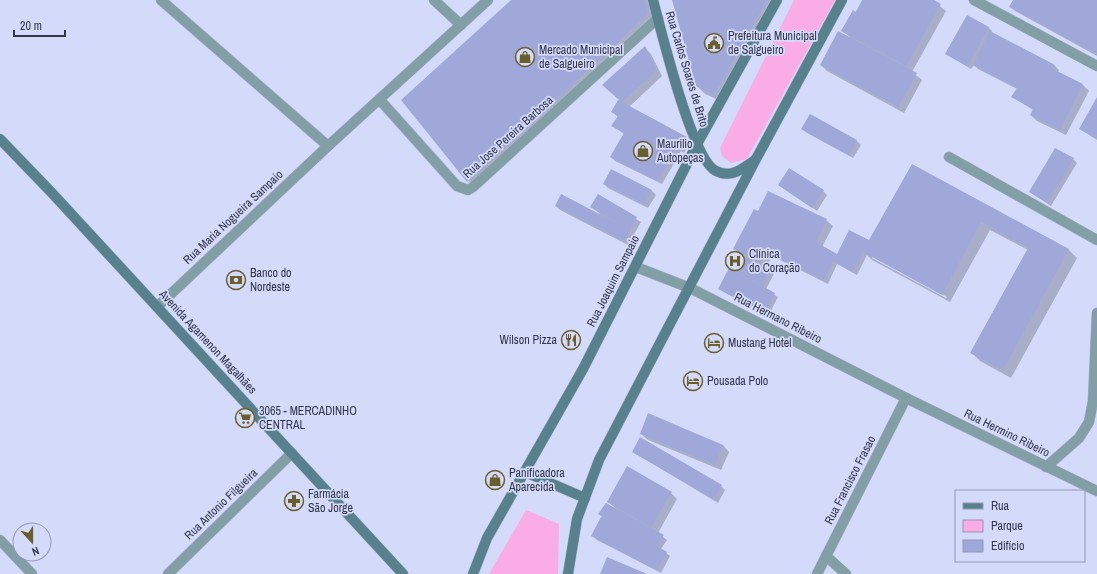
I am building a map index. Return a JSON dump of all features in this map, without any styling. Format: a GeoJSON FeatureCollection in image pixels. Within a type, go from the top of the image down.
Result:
{"type":"FeatureCollection","features":[{"type":"Feature","properties":{"kind":"main road","name":"Rua Carlos Soares de Brito"},"geometry":{"type":"LineString","coordinates":[[653,0],[673,73],[697,144],[705,161],[715,171],[724,174],[735,174],[756,159]]}},
{"type":"Feature","properties":{"kind":"main road","name":"Rua Joaquim Sampaio"},"geometry":{"type":"LineString","coordinates":[[473,574],[487,538],[526,472],[583,369],[697,144],[777,0]]}},
{"type":"Feature","properties":{"kind":"main road"},"geometry":{"type":"LineString","coordinates":[[568,574],[577,520],[599,460],[756,159],[842,0]]}},
{"type":"Feature","properties":{"kind":"main road","name":"Avenida Agamenon Magalhães"},"geometry":{"type":"LineString","coordinates":[[0,139],[395,564]]}},
{"type":"Feature","properties":{"kind":"main road"},"geometry":{"type":"LineString","coordinates":[[526,472],[585,498]]}},
{"type":"Feature","properties":{"kind":"main road"},"geometry":{"type":"LineString","coordinates":[[395,564],[403,574]]}},
{"type":"Feature","properties":{"kind":"main road"},"geometry":{"type":"LineString","coordinates":[[395,564],[408,574]]}},
{"type":"Feature","properties":{"kind":"street"},"geometry":{"type":"LineString","coordinates":[[161,0],[328,146]]}},
{"type":"Feature","properties":{"kind":"street"},"geometry":{"type":"LineString","coordinates":[[434,0],[460,25]]}},
{"type":"Feature","properties":{"kind":"street","name":"Rua Maria Nogueira Sampaio"},"geometry":{"type":"LineString","coordinates":[[157,307],[328,146],[488,0]]}},
{"type":"Feature","properties":{"kind":"street"},"geometry":{"type":"LineString","coordinates":[[974,0],[1097,66]]}},
{"type":"Feature","properties":{"kind":"street","name":"Rua Jose Pereira Barbosa"},"geometry":{"type":"LineString","coordinates":[[380,100],[457,186],[468,190],[658,18]]}},
{"type":"Feature","properties":{"kind":"street"},"geometry":{"type":"LineString","coordinates":[[949,157],[1097,240]]}},
{"type":"Feature","properties":{"kind":"street","name":"Rua Hermano Ribeiro"},"geometry":{"type":"LineString","coordinates":[[636,267],[690,288],[906,398]]}},
{"type":"Feature","properties":{"kind":"street"},"geometry":{"type":"LineString","coordinates":[[1046,467],[1079,438],[1089,422],[1093,401],[1097,313]]}},
{"type":"Feature","properties":{"kind":"street","name":"Rua Hermino Ribeiro"},"geometry":{"type":"LineString","coordinates":[[906,398],[1097,491]]}},
{"type":"Feature","properties":{"kind":"street","name":"Rua Francisco Frasao"},"geometry":{"type":"LineString","coordinates":[[817,574],[906,398]]}},
{"type":"Feature","properties":{"kind":"street","name":"Rua Antonio Filgueira"},"geometry":{"type":"LineString","coordinates":[[168,574],[292,453]]}},
{"type":"Feature","properties":{"kind":"street"},"geometry":{"type":"LineString","coordinates":[[0,540],[32,574]]}},
{"type":"Feature","properties":{"kind":"street"},"geometry":{"type":"LineString","coordinates":[[826,556],[846,574]]}},
{"type":"Feature","properties":{"kind":"green space"},"geometry":{"type":"Polygon","coordinates":[[[794,0],[835,0],[747,159],[731,163],[722,156],[720,148],[794,0]]]}},
{"type":"Feature","properties":{"kind":"green space"},"geometry":{"type":"Polygon","coordinates":[[[526,510],[559,524],[558,574],[489,574],[526,510]]]}},
{"type":"Feature","properties":{"kind":"building","name":"Mercado Municipal de Salgueiro"},"geometry":{"type":"Polygon","coordinates":[[[511,0],[644,0],[648,14],[467,182],[401,100],[511,0]]]}},
{"type":"Feature","properties":{"kind":"building","name":"Prefeitura Municipal de Salgueiro"},"geometry":{"type":"Polygon","coordinates":[[[672,0],[767,0],[714,95],[696,86],[672,0]]]}},
{"type":"Feature","properties":{"kind":"building"},"geometry":{"type":"Polygon","coordinates":[[[862,0],[934,0],[941,4],[906,66],[841,31],[853,10],[856,12],[862,0]]]}},
{"type":"Feature","properties":{"kind":"building"},"geometry":{"type":"Polygon","coordinates":[[[1013,0],[1097,0],[1097,54],[1009,7],[1013,0]]]}},
{"type":"Feature","properties":{"kind":"building"},"geometry":{"type":"Polygon","coordinates":[[[967,15],[989,27],[967,66],[945,54],[967,15]]]}},
{"type":"Feature","properties":{"kind":"building"},"geometry":{"type":"Polygon","coordinates":[[[838,31],[917,73],[898,107],[820,65],[838,31]]]}},
{"type":"Feature","properties":{"kind":"building"},"geometry":{"type":"Polygon","coordinates":[[[990,31],[1055,65],[1053,69],[1083,84],[1060,130],[1030,115],[1033,109],[1011,97],[1017,88],[973,65],[990,31]]]}},
{"type":"Feature","properties":{"kind":"building"},"geometry":{"type":"Polygon","coordinates":[[[645,46],[657,70],[622,102],[602,85],[645,46]]]}},
{"type":"Feature","properties":{"kind":"building"},"geometry":{"type":"Polygon","coordinates":[[[1097,97],[1097,139],[1079,129],[1097,97]]]}},
{"type":"Feature","properties":{"kind":"building"},"geometry":{"type":"Polygon","coordinates":[[[618,100],[687,137],[680,149],[676,147],[658,181],[610,157],[624,133],[611,126],[618,116],[611,112],[618,100]]]}},
{"type":"Feature","properties":{"kind":"building"},"geometry":{"type":"Polygon","coordinates":[[[810,114],[857,140],[849,155],[801,129],[810,114]]]}},
{"type":"Feature","properties":{"kind":"building"},"geometry":{"type":"Polygon","coordinates":[[[1055,148],[1074,158],[1047,203],[1029,192],[1055,148]]]}},
{"type":"Feature","properties":{"kind":"building"},"geometry":{"type":"Polygon","coordinates":[[[912,164],[1069,249],[1003,370],[970,353],[1028,248],[981,222],[942,295],[863,252],[853,272],[833,261],[824,280],[765,252],[760,262],[733,249],[754,209],[758,211],[768,191],[827,219],[816,242],[837,254],[849,230],[869,240],[912,164]]]}},
{"type":"Feature","properties":{"kind":"building"},"geometry":{"type":"Polygon","coordinates":[[[789,168],[824,190],[812,208],[778,185],[789,168]]]}},
{"type":"Feature","properties":{"kind":"building"},"geometry":{"type":"Polygon","coordinates":[[[611,169],[652,190],[644,204],[603,184],[611,169]]]}},
{"type":"Feature","properties":{"kind":"building"},"geometry":{"type":"Polygon","coordinates":[[[561,194],[622,226],[590,207],[598,194],[637,217],[624,241],[555,206],[561,194]]]}},
{"type":"Feature","properties":{"kind":"building"},"geometry":{"type":"Polygon","coordinates":[[[734,251],[771,270],[762,285],[726,266],[734,251]]]}},
{"type":"Feature","properties":{"kind":"building"},"geometry":{"type":"Polygon","coordinates":[[[729,268],[775,293],[764,313],[718,289],[729,268]]]}},
{"type":"Feature","properties":{"kind":"building"},"geometry":{"type":"Polygon","coordinates":[[[648,413],[723,445],[715,465],[640,434],[648,413]]]}},
{"type":"Feature","properties":{"kind":"building"},"geometry":{"type":"Polygon","coordinates":[[[640,437],[722,485],[714,499],[632,452],[640,437]]]}},
{"type":"Feature","properties":{"kind":"building"},"geometry":{"type":"Polygon","coordinates":[[[627,466],[672,492],[651,527],[607,502],[627,466]]]}},
{"type":"Feature","properties":{"kind":"building"},"geometry":{"type":"Polygon","coordinates":[[[606,503],[664,535],[657,546],[667,552],[657,570],[591,536],[601,517],[615,523],[598,514],[606,503]]]}},
{"type":"Feature","properties":{"kind":"building"},"geometry":{"type":"Polygon","coordinates":[[[607,557],[647,574],[600,574],[607,557]]]}},
{"type":"Feature","properties":{"kind":"place","name":"Prefeitura Municipal de Salgueiro"},"geometry":{"type":"Point","coordinates":[714,43]}},
{"type":"Feature","properties":{"kind":"place","name":"Mercado Municipal de Salgueiro"},"geometry":{"type":"Point","coordinates":[525,57]}},
{"type":"Feature","properties":{"kind":"place","name":"Maurilio Autopeças"},"geometry":{"type":"Point","coordinates":[643,151]}},
{"type":"Feature","properties":{"kind":"place","name":"Clínica do Coração"},"geometry":{"type":"Point","coordinates":[735,261]}},
{"type":"Feature","properties":{"kind":"place","name":"Banco do Nordeste"},"geometry":{"type":"Point","coordinates":[236,280]}},
{"type":"Feature","properties":{"kind":"place","name":"Wilson Pizza"},"geometry":{"type":"Point","coordinates":[571,340]}},
{"type":"Feature","properties":{"kind":"place","name":"Mustang Hotel"},"geometry":{"type":"Point","coordinates":[714,343]}},
{"type":"Feature","properties":{"kind":"place","name":"Pousada Polo"},"geometry":{"type":"Point","coordinates":[693,381]}},
{"type":"Feature","properties":{"kind":"place","name":"3065 - MERCADINHO CENTRAL"},"geometry":{"type":"Point","coordinates":[245,418]}},
{"type":"Feature","properties":{"kind":"place","name":"Panificadora Aparecida"},"geometry":{"type":"Point","coordinates":[495,480]}},
{"type":"Feature","properties":{"kind":"place","name":"Farmácia São Jorge"},"geometry":{"type":"Point","coordinates":[294,501]}}]}
